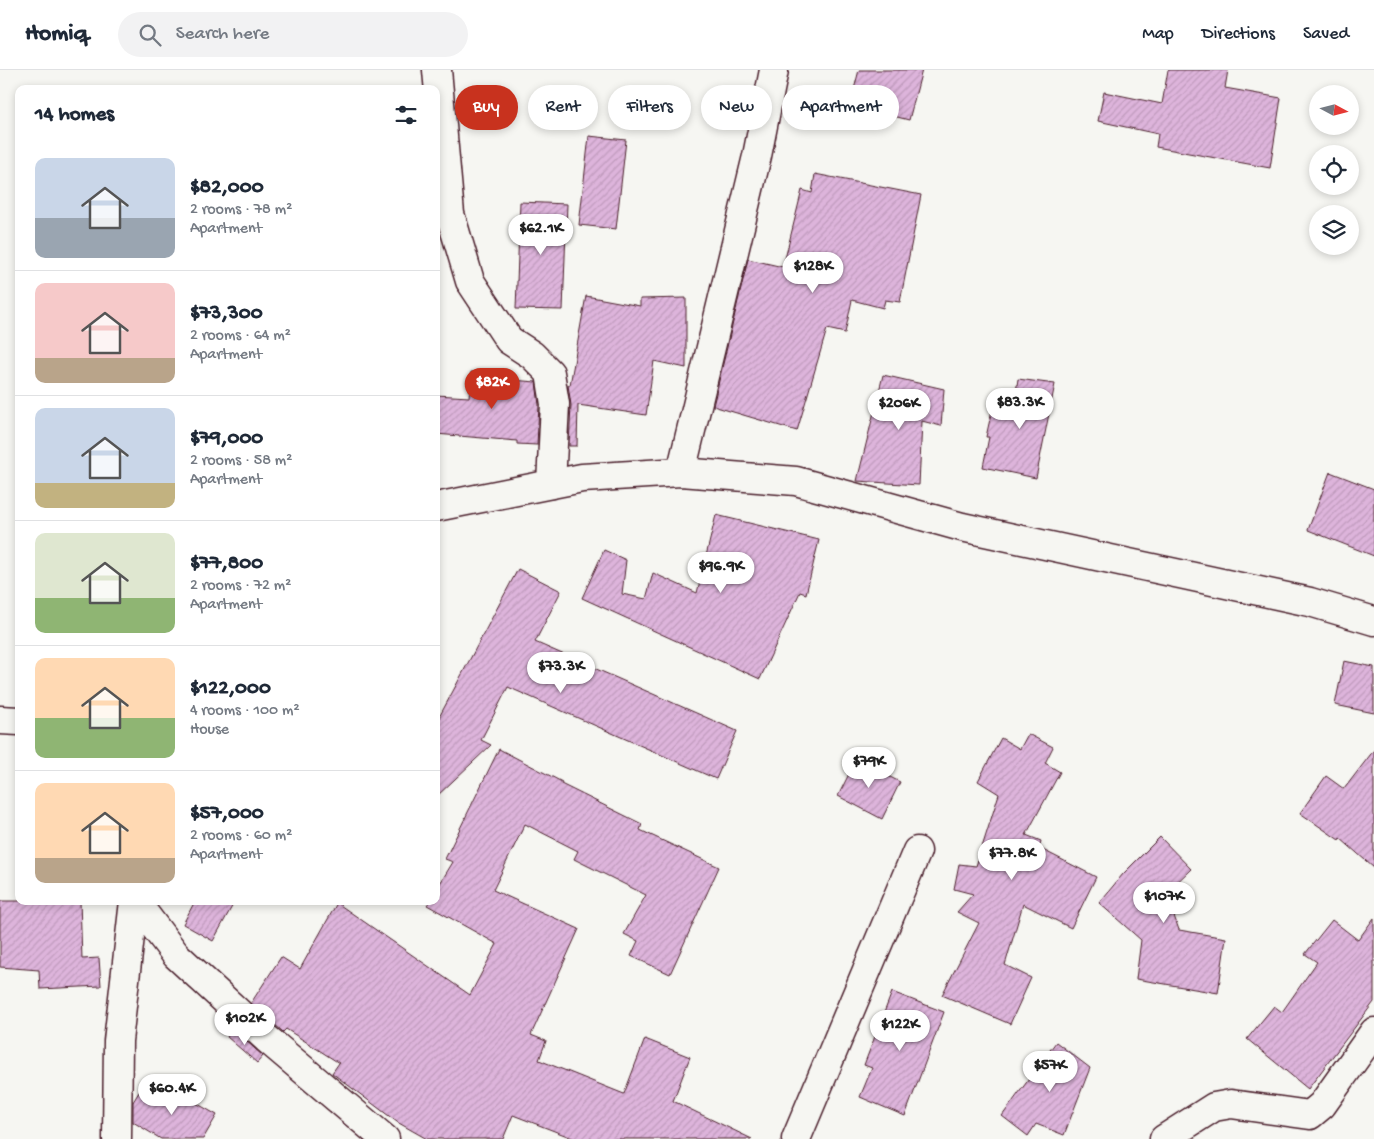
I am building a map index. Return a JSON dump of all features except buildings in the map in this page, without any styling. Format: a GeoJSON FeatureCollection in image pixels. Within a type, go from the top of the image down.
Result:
{"type":"FeatureCollection","features":[{"type":"Feature","properties":{"kind":"street"},"geometry":{"type":"LineString","coordinates":[[437,70],[438,85]]}},
{"type":"Feature","properties":{"kind":"street"},"geometry":{"type":"LineString","coordinates":[[681,472],[757,156],[774,70]]}},
{"type":"Feature","properties":{"kind":"street"},"geometry":{"type":"LineString","coordinates":[[440,103],[450,214],[470,281],[509,340],[532,355],[550,373],[555,404],[551,484]]}},
{"type":"Feature","properties":{"kind":"street"},"geometry":{"type":"LineString","coordinates":[[440,506],[582,478],[681,472],[796,481],[962,526],[1310,602],[1374,621]]}},
{"type":"Feature","properties":{"kind":"street"},"geometry":{"type":"LineString","coordinates":[[0,720],[15,721]]}},
{"type":"Feature","properties":{"kind":"street"},"geometry":{"type":"LineString","coordinates":[[796,1139],[917,851]]}},
{"type":"Feature","properties":{"kind":"street"},"geometry":{"type":"LineString","coordinates":[[117,1139],[118,1041],[134,905]]}},
{"type":"Feature","properties":{"kind":"street"},"geometry":{"type":"LineString","coordinates":[[137,905],[176,955],[267,1039],[385,1139]]}},
{"type":"Feature","properties":{"kind":"street"},"geometry":{"type":"LineString","coordinates":[[1164,1139],[1214,1107],[1231,1104],[1310,1115],[1322,1105],[1374,1032]]}}]}
